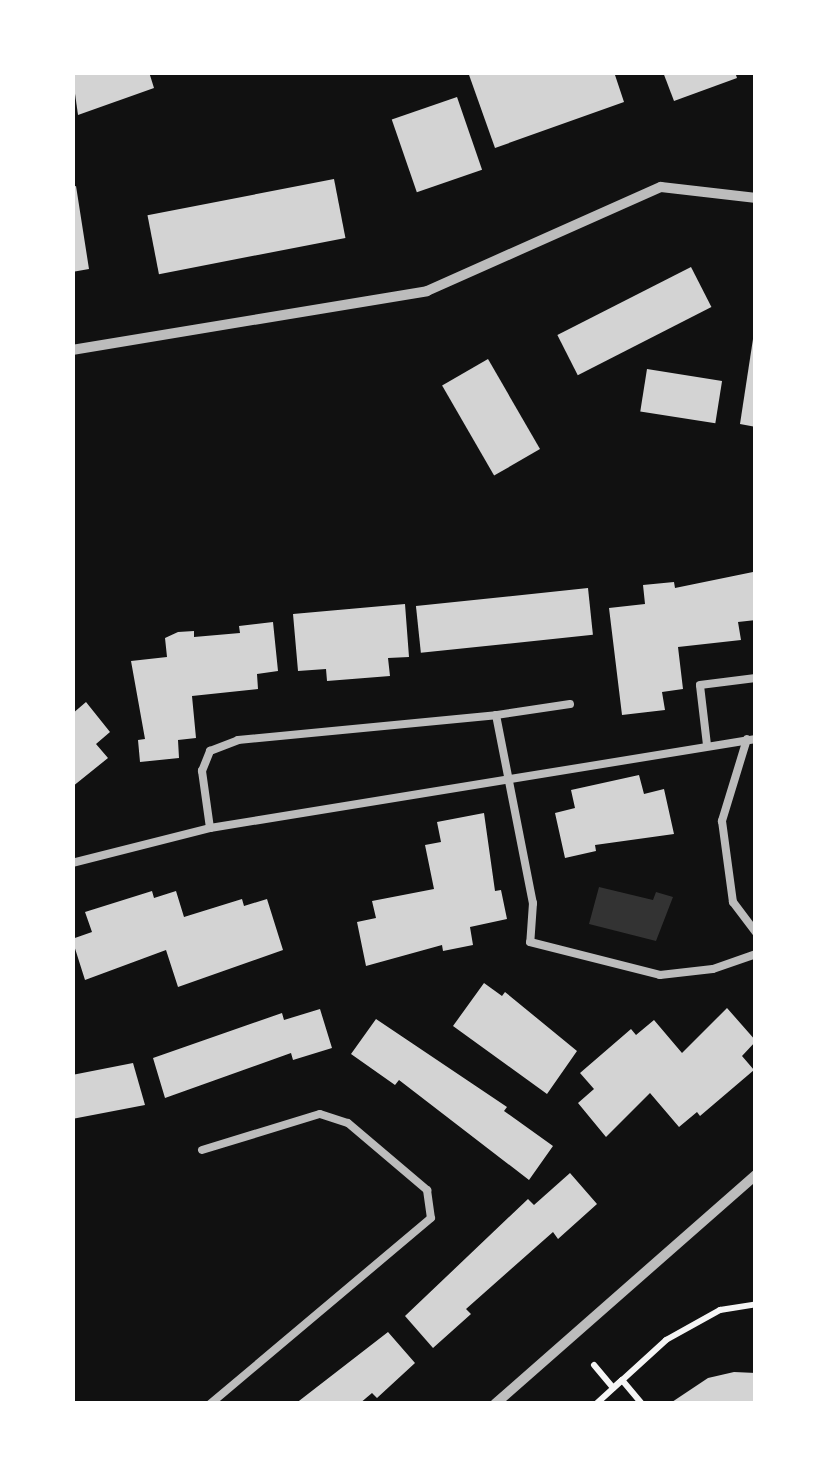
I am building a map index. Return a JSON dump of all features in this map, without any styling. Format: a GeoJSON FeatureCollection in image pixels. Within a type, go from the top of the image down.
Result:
{"type":"FeatureCollection","features":[{"type":"Feature","properties":{"kind":"street"},"geometry":{"type":"LineString","coordinates":[[72,350],[426,291],[661,186],[756,198]]}},
{"type":"Feature","properties":{"kind":"street"},"geometry":{"type":"LineString","coordinates":[[495,1404],[756,1176]]}},
{"type":"Feature","properties":{"kind":"lane"},"geometry":{"type":"LineString","coordinates":[[707,745],[700,685],[756,678]]}},
{"type":"Feature","properties":{"kind":"lane"},"geometry":{"type":"LineString","coordinates":[[210,828],[202,771],[210,751],[238,740],[570,704]]}},
{"type":"Feature","properties":{"kind":"lane"},"geometry":{"type":"LineString","coordinates":[[496,715],[532,902],[530,942],[660,974],[714,970],[756,954]]}},
{"type":"Feature","properties":{"kind":"lane"},"geometry":{"type":"LineString","coordinates":[[72,863],[210,828],[751,739],[722,821],[733,902],[756,933]]}},
{"type":"Feature","properties":{"kind":"lane"},"geometry":{"type":"LineString","coordinates":[[202,1150],[320,1114],[348,1123],[427,1190],[431,1218],[210,1404]]}},
{"type":"Feature","properties":{"kind":"path"},"geometry":{"type":"LineString","coordinates":[[596,1404],[696,1322],[756,1304]]}},
{"type":"Feature","properties":{"kind":"path"},"geometry":{"type":"LineString","coordinates":[[594,1365],[613,1388]]}},
{"type":"Feature","properties":{"kind":"path"},"geometry":{"type":"LineString","coordinates":[[622,1380],[642,1404]]}},
{"type":"Feature","properties":{"kind":"shaded area"},"geometry":{"type":"Polygon","coordinates":[[[599,887],[653,900],[656,892],[673,897],[656,941],[589,924],[599,887]]]}},
{"type":"Feature","properties":{"kind":"building"},"geometry":{"type":"Polygon","coordinates":[[[72,72],[149,72],[154,88],[78,115],[72,72]]]}},
{"type":"Feature","properties":{"kind":"building"},"geometry":{"type":"Polygon","coordinates":[[[468,72],[614,72],[624,102],[495,148],[468,72]]]}},
{"type":"Feature","properties":{"kind":"building"},"geometry":{"type":"Polygon","coordinates":[[[663,72],[735,72],[737,78],[674,101],[663,72]]]}},
{"type":"Feature","properties":{"kind":"building"},"geometry":{"type":"Polygon","coordinates":[[[457,97],[482,170],[417,192],[392,119],[457,97]]]}},
{"type":"Feature","properties":{"kind":"building"},"geometry":{"type":"Polygon","coordinates":[[[334,179],[345,238],[159,274],[147,215],[334,179]]]}},
{"type":"Feature","properties":{"kind":"building"},"geometry":{"type":"Polygon","coordinates":[[[76,186],[89,269],[72,272],[72,187],[76,186]]]}},
{"type":"Feature","properties":{"kind":"building"},"geometry":{"type":"Polygon","coordinates":[[[691,267],[711,307],[578,375],[557,335],[691,267]]]}},
{"type":"Feature","properties":{"kind":"building"},"geometry":{"type":"Polygon","coordinates":[[[756,339],[756,427],[740,424],[756,339]]]}},
{"type":"Feature","properties":{"kind":"building"},"geometry":{"type":"Polygon","coordinates":[[[488,359],[540,449],[494,476],[442,386],[488,359]]]}},
{"type":"Feature","properties":{"kind":"building"},"geometry":{"type":"Polygon","coordinates":[[[647,369],[722,381],[715,423],[640,411],[647,369]]]}},
{"type":"Feature","properties":{"kind":"building"},"geometry":{"type":"Polygon","coordinates":[[[753,572],[756,620],[738,622],[741,640],[678,647],[683,689],[662,692],[665,710],[622,715],[609,608],[645,604],[643,585],[674,582],[675,588],[753,572]]]}},
{"type":"Feature","properties":{"kind":"building"},"geometry":{"type":"Polygon","coordinates":[[[588,588],[593,635],[421,653],[416,606],[588,588]]]}},
{"type":"Feature","properties":{"kind":"building"},"geometry":{"type":"Polygon","coordinates":[[[405,604],[409,657],[388,658],[390,676],[327,681],[326,669],[298,671],[293,614],[405,604]]]}},
{"type":"Feature","properties":{"kind":"building"},"geometry":{"type":"Polygon","coordinates":[[[273,622],[278,671],[257,674],[258,689],[192,696],[196,738],[178,740],[179,758],[140,762],[138,740],[145,739],[131,661],[167,657],[165,638],[178,632],[194,631],[194,637],[240,633],[239,626],[273,622]]]}},
{"type":"Feature","properties":{"kind":"building"},"geometry":{"type":"Polygon","coordinates":[[[86,702],[110,732],[96,744],[108,758],[72,787],[72,714],[86,702]]]}},
{"type":"Feature","properties":{"kind":"building"},"geometry":{"type":"Polygon","coordinates":[[[639,775],[644,794],[664,789],[674,834],[595,845],[596,851],[565,858],[555,813],[575,808],[571,790],[639,775]]]}},
{"type":"Feature","properties":{"kind":"building"},"geometry":{"type":"Polygon","coordinates":[[[484,813],[495,891],[501,890],[507,919],[470,927],[473,945],[443,951],[442,945],[366,966],[357,922],[376,918],[372,901],[434,889],[425,845],[441,842],[437,822],[484,813]]]}},
{"type":"Feature","properties":{"kind":"building"},"geometry":{"type":"Polygon","coordinates":[[[152,891],[154,898],[176,891],[184,917],[242,899],[244,906],[267,899],[283,950],[178,987],[166,950],[85,980],[72,939],[92,932],[85,912],[152,891]]]}},
{"type":"Feature","properties":{"kind":"building"},"geometry":{"type":"Polygon","coordinates":[[[484,983],[502,996],[505,992],[577,1051],[547,1094],[453,1026],[484,983]]]}},
{"type":"Feature","properties":{"kind":"building"},"geometry":{"type":"Polygon","coordinates":[[[727,1008],[756,1041],[742,1056],[754,1070],[700,1116],[697,1112],[679,1127],[650,1093],[606,1137],[578,1103],[594,1089],[580,1073],[631,1029],[636,1035],[654,1020],[682,1053],[727,1008]]]}},
{"type":"Feature","properties":{"kind":"building"},"geometry":{"type":"Polygon","coordinates":[[[320,1009],[332,1048],[293,1060],[291,1053],[165,1098],[153,1058],[282,1013],[284,1020],[320,1009]]]}},
{"type":"Feature","properties":{"kind":"building"},"geometry":{"type":"Polygon","coordinates":[[[376,1019],[507,1107],[504,1111],[553,1146],[529,1180],[399,1080],[395,1085],[351,1054],[376,1019]]]}},
{"type":"Feature","properties":{"kind":"building"},"geometry":{"type":"Polygon","coordinates":[[[133,1063],[145,1105],[72,1119],[72,1075],[133,1063]]]}},
{"type":"Feature","properties":{"kind":"building"},"geometry":{"type":"Polygon","coordinates":[[[570,1173],[597,1204],[558,1239],[553,1232],[466,1309],[471,1314],[433,1348],[405,1316],[528,1199],[534,1205],[570,1173]]]}},
{"type":"Feature","properties":{"kind":"building"},"geometry":{"type":"Polygon","coordinates":[[[388,1332],[415,1363],[377,1398],[372,1393],[359,1404],[295,1404],[388,1332]]]}},
{"type":"Feature","properties":{"kind":"building"},"geometry":{"type":"Polygon","coordinates":[[[734,1372],[756,1373],[756,1404],[669,1404],[708,1378],[734,1372]]]}}]}
